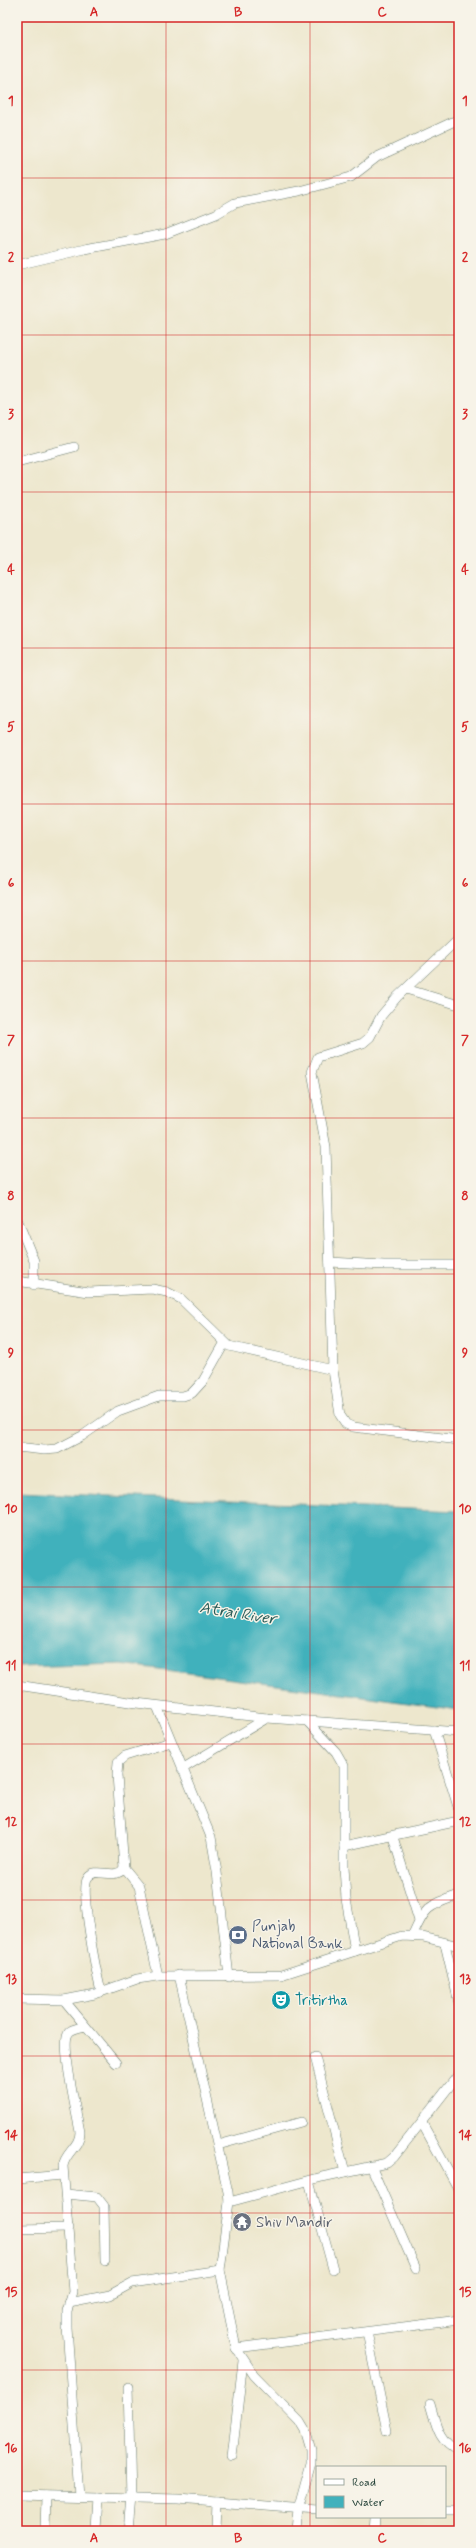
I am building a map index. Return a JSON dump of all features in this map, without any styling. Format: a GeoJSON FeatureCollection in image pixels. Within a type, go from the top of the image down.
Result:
{"type":"FeatureCollection","features":[{"type":"Feature","properties":{"kind":"street"},"geometry":{"type":"LineString","coordinates":[[17,265],[85,249],[165,234],[216,214],[234,202],[299,191],[351,178],[377,157],[459,119]]}},
{"type":"Feature","properties":{"kind":"street"},"geometry":{"type":"LineString","coordinates":[[17,462],[74,447]]}},
{"type":"Feature","properties":{"kind":"street"},"geometry":{"type":"LineString","coordinates":[[459,938],[391,1002],[381,1016],[375,1030],[363,1043],[318,1057],[313,1067],[313,1080],[326,1147],[332,1370],[340,1414],[346,1424],[408,1435],[459,1440]]}},
{"type":"Feature","properties":{"kind":"street"},"geometry":{"type":"LineString","coordinates":[[406,989],[459,1005]]}},
{"type":"Feature","properties":{"kind":"street"},"geometry":{"type":"LineString","coordinates":[[17,1219],[34,1261],[34,1285]]}},
{"type":"Feature","properties":{"kind":"street"},"geometry":{"type":"LineString","coordinates":[[330,1262],[384,1265],[459,1265]]}},
{"type":"Feature","properties":{"kind":"street"},"geometry":{"type":"LineString","coordinates":[[17,1281],[34,1285],[89,1292],[152,1289],[167,1292],[181,1299],[224,1344],[260,1355],[302,1362],[332,1370]]}},
{"type":"Feature","properties":{"kind":"street"},"geometry":{"type":"LineString","coordinates":[[17,1447],[44,1450],[57,1449],[82,1436],[118,1410],[159,1396],[183,1396],[192,1393],[203,1381],[224,1344]]}},
{"type":"Feature","properties":{"kind":"street"},"geometry":{"type":"LineString","coordinates":[[17,1685],[157,1706],[267,1718],[459,1732]]}},
{"type":"Feature","properties":{"kind":"street"},"geometry":{"type":"LineString","coordinates":[[157,1706],[212,1844],[229,1977]]}},
{"type":"Feature","properties":{"kind":"street"},"geometry":{"type":"LineString","coordinates":[[182,1770],[267,1718]]}},
{"type":"Feature","properties":{"kind":"street"},"geometry":{"type":"LineString","coordinates":[[307,1721],[336,1752],[344,1766],[344,1846],[346,1899],[355,1951]]}},
{"type":"Feature","properties":{"kind":"street"},"geometry":{"type":"LineString","coordinates":[[434,1730],[459,1809]]}},
{"type":"Feature","properties":{"kind":"street"},"geometry":{"type":"LineString","coordinates":[[158,1976],[139,1886],[124,1868],[117,1775],[118,1762],[125,1756],[171,1742]]}},
{"type":"Feature","properties":{"kind":"street"},"geometry":{"type":"LineString","coordinates":[[344,1846],[392,1837],[459,1821]]}},
{"type":"Feature","properties":{"kind":"street"},"geometry":{"type":"LineString","coordinates":[[392,1837],[419,1921]]}},
{"type":"Feature","properties":{"kind":"street"},"geometry":{"type":"LineString","coordinates":[[101,1992],[89,1931],[86,1880],[91,1875],[115,1874],[124,1868]]}},
{"type":"Feature","properties":{"kind":"street"},"geometry":{"type":"LineString","coordinates":[[414,1935],[423,1913],[428,1908],[459,1895]]}},
{"type":"Feature","properties":{"kind":"street"},"geometry":{"type":"LineString","coordinates":[[17,1999],[64,2000],[101,1992],[137,1979],[158,1976],[180,1975],[229,1977],[281,1975],[355,1951],[414,1935],[445,1944],[459,1946]]}},
{"type":"Feature","properties":{"kind":"street"},"geometry":{"type":"LineString","coordinates":[[445,1944],[459,2003]]}},
{"type":"Feature","properties":{"kind":"street"},"geometry":{"type":"LineString","coordinates":[[180,1975],[218,2145],[229,2202],[220,2270],[236,2348],[243,2361],[300,2422],[306,2432],[311,2449],[311,2463],[298,2510],[296,2531]]}},
{"type":"Feature","properties":{"kind":"street"},"geometry":{"type":"LineString","coordinates":[[64,2000],[116,2063]]}},
{"type":"Feature","properties":{"kind":"street"},"geometry":{"type":"LineString","coordinates":[[79,2496],[67,2327],[69,2303],[74,2292],[70,2228],[63,2175],[66,2156],[78,2143],[80,2132],[67,2055],[66,2038],[71,2031],[84,2026]]}},
{"type":"Feature","properties":{"kind":"street"},"geometry":{"type":"LineString","coordinates":[[315,2057],[345,2172]]}},
{"type":"Feature","properties":{"kind":"street"},"geometry":{"type":"LineString","coordinates":[[229,2202],[345,2172],[387,2163],[394,2157],[422,2123],[459,2074]]}},
{"type":"Feature","properties":{"kind":"street"},"geometry":{"type":"LineString","coordinates":[[218,2145],[301,2122]]}},
{"type":"Feature","properties":{"kind":"street"},"geometry":{"type":"LineString","coordinates":[[422,2123],[459,2190]]}},
{"type":"Feature","properties":{"kind":"street"},"geometry":{"type":"LineString","coordinates":[[370,2166],[416,2269]]}},
{"type":"Feature","properties":{"kind":"street"},"geometry":{"type":"LineString","coordinates":[[17,2179],[63,2175]]}},
{"type":"Feature","properties":{"kind":"street"},"geometry":{"type":"LineString","coordinates":[[309,2181],[333,2269]]}},
{"type":"Feature","properties":{"kind":"street"},"geometry":{"type":"LineString","coordinates":[[66,2194],[97,2198],[104,2206],[105,2262]]}},
{"type":"Feature","properties":{"kind":"street"},"geometry":{"type":"LineString","coordinates":[[17,2229],[70,2228]]}},
{"type":"Feature","properties":{"kind":"street"},"geometry":{"type":"LineString","coordinates":[[69,2303],[110,2295],[132,2283],[220,2270]]}},
{"type":"Feature","properties":{"kind":"street"},"geometry":{"type":"LineString","coordinates":[[236,2348],[459,2320]]}},
{"type":"Feature","properties":{"kind":"street"},"geometry":{"type":"LineString","coordinates":[[366,2332],[388,2431]]}},
{"type":"Feature","properties":{"kind":"street"},"geometry":{"type":"LineString","coordinates":[[232,2457],[243,2361]]}},
{"type":"Feature","properties":{"kind":"street"},"geometry":{"type":"LineString","coordinates":[[128,2387],[131,2497],[128,2531]]}},
{"type":"Feature","properties":{"kind":"street"},"geometry":{"type":"LineString","coordinates":[[430,2404],[440,2436],[450,2447],[459,2451]]}},
{"type":"Feature","properties":{"kind":"street"},"geometry":{"type":"LineString","coordinates":[[17,2495],[131,2497],[217,2502],[298,2510],[316,2510]]}},
{"type":"Feature","properties":{"kind":"street"},"geometry":{"type":"LineString","coordinates":[[45,2531],[46,2496]]}},
{"type":"Feature","properties":{"kind":"street"},"geometry":{"type":"LineString","coordinates":[[96,2531],[98,2497]]}},
{"type":"Feature","properties":{"kind":"street"},"geometry":{"type":"LineString","coordinates":[[216,2531],[217,2502]]}},
{"type":"Feature","properties":{"kind":"street"},"geometry":{"type":"LineString","coordinates":[[446,2511],[459,2511]]}},
{"type":"Feature","properties":{"kind":"street"},"geometry":{"type":"LineString","coordinates":[[374,2531],[375,2518]]}},
{"type":"Feature","properties":{"kind":"water","name":"Atrai River"},"geometry":{"type":"Polygon","coordinates":[[[17,1492],[459,1511],[459,1710],[122,1664],[17,1667],[17,1492]]]}},
{"type":"Feature","properties":{"kind":"place","name":"Punjab National Bank"},"geometry":{"type":"Point","coordinates":[238,1935]}},
{"type":"Feature","properties":{"kind":"place","name":"Tritirtha"},"geometry":{"type":"Point","coordinates":[281,2000]}},
{"type":"Feature","properties":{"kind":"place","name":"Shiv Mandir"},"geometry":{"type":"Point","coordinates":[242,2222]}}]}
